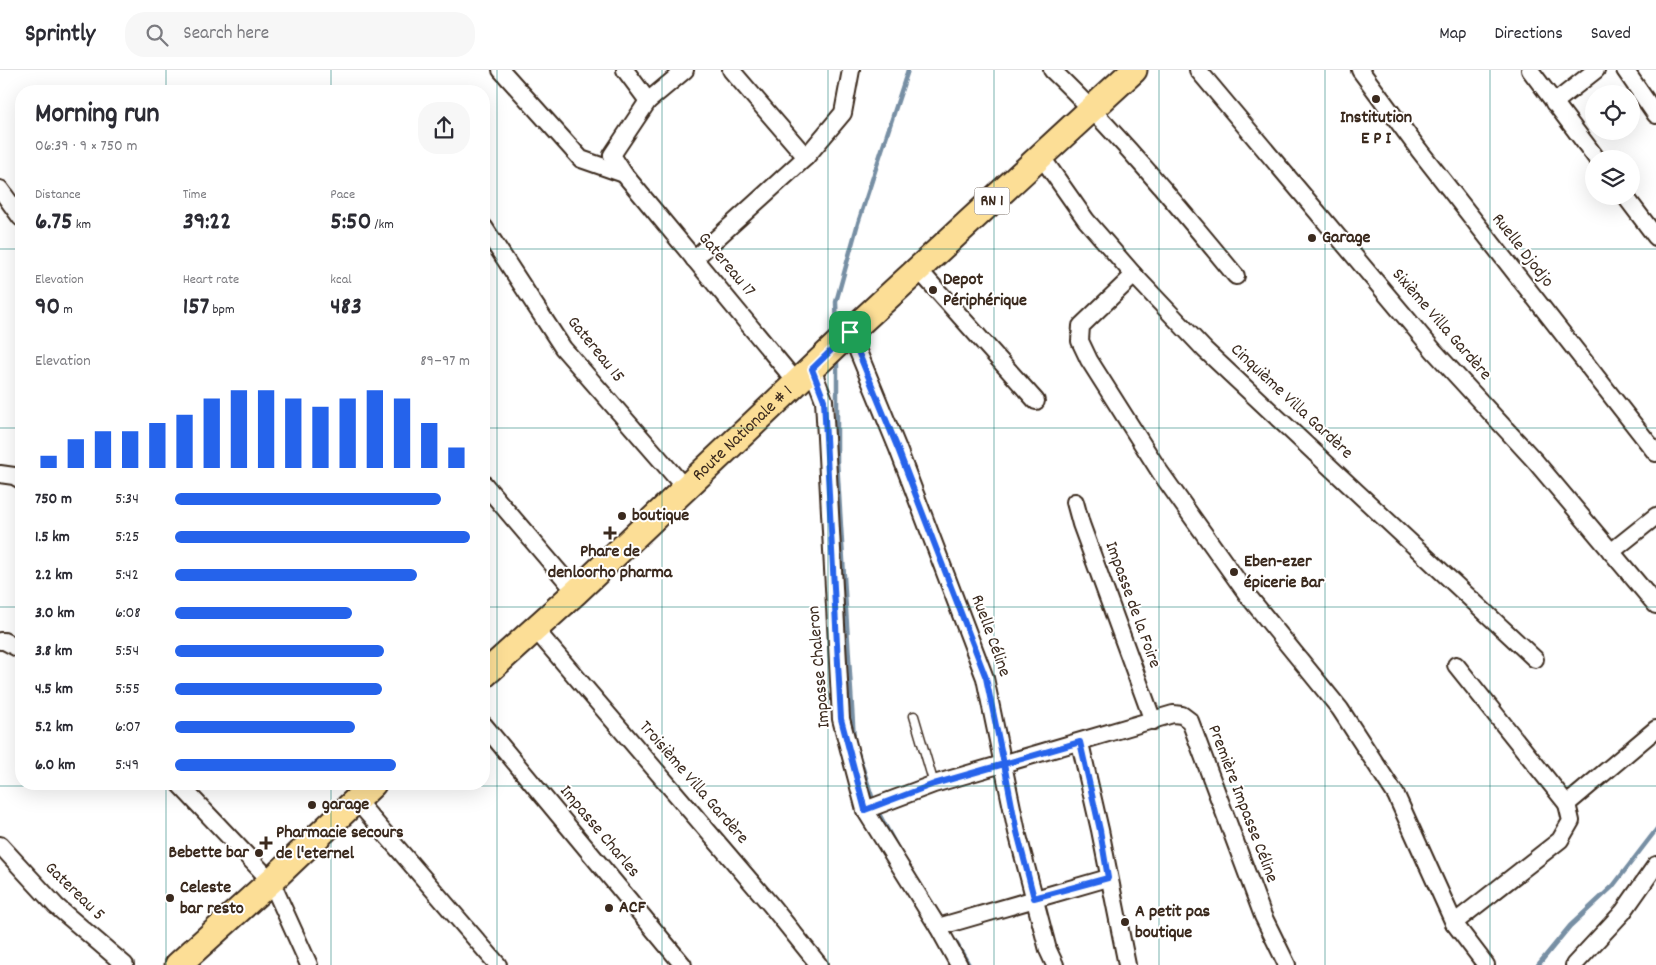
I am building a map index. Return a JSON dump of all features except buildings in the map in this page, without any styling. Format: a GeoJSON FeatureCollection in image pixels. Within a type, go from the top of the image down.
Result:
{"type":"FeatureCollection","features":[{"type":"Feature","properties":{"kind":"main road","name":"Route Nationale # 1"},"geometry":{"type":"LineString","coordinates":[[490,669],[576,592],[850,332],[1134,70]]}},
{"type":"Feature","properties":{"kind":"main road"},"geometry":{"type":"LineString","coordinates":[[178,965],[259,867],[362,790]]}},
{"type":"Feature","properties":{"kind":"street"},"geometry":{"type":"LineString","coordinates":[[500,70],[581,159],[624,174]]}},
{"type":"Feature","properties":{"kind":"street"},"geometry":{"type":"LineString","coordinates":[[625,70],[648,101]]}},
{"type":"Feature","properties":{"kind":"street","name":"Gatereau 17"},"geometry":{"type":"LineString","coordinates":[[685,70],[648,101],[612,156],[624,174],[694,259],[804,376]]}},
{"type":"Feature","properties":{"kind":"street"},"geometry":{"type":"LineString","coordinates":[[732,70],[806,157]]}},
{"type":"Feature","properties":{"kind":"street"},"geometry":{"type":"LineString","coordinates":[[694,259],[806,157],[843,113],[851,70]]}},
{"type":"Feature","properties":{"kind":"street"},"geometry":{"type":"LineString","coordinates":[[1052,70],[1138,158],[1236,276]]}},
{"type":"Feature","properties":{"kind":"street","name":"Sixième Villa Gardère"},"geometry":{"type":"LineString","coordinates":[[1198,70],[1434,351],[1535,461],[1656,605]]}},
{"type":"Feature","properties":{"kind":"street","name":"Ruelle Djodjo"},"geometry":{"type":"LineString","coordinates":[[1360,70],[1436,173],[1656,453]]}},
{"type":"Feature","properties":{"kind":"street"},"geometry":{"type":"LineString","coordinates":[[1530,70],[1590,150]]}},
{"type":"Feature","properties":{"kind":"street"},"geometry":{"type":"LineString","coordinates":[[1554,103],[1596,70]]}},
{"type":"Feature","properties":{"kind":"street"},"geometry":{"type":"LineString","coordinates":[[1625,70],[1656,115]]}},
{"type":"Feature","properties":{"kind":"street","name":"Cinquième Villa Gardère"},"geometry":{"type":"LineString","coordinates":[[1041,156],[1086,220],[1134,275],[1205,350],[1535,659]]}},
{"type":"Feature","properties":{"kind":"street"},"geometry":{"type":"LineString","coordinates":[[0,189],[15,210]]}},
{"type":"Feature","properties":{"kind":"street"},"geometry":{"type":"LineString","coordinates":[[1632,205],[1656,237]]}},
{"type":"Feature","properties":{"kind":"street","name":"Gatereau 15"},"geometry":{"type":"LineString","coordinates":[[490,236],[563,348],[686,489]]}},
{"type":"Feature","properties":{"kind":"street"},"geometry":{"type":"LineString","coordinates":[[918,269],[1036,400]]}},
{"type":"Feature","properties":{"kind":"street"},"geometry":{"type":"LineString","coordinates":[[1134,275],[1081,326],[1080,341],[1089,360],[1160,472],[1249,597],[1340,708],[1396,795],[1454,923],[1486,965]]}},
{"type":"Feature","properties":{"kind":"street","name":"Ruelle Céline"},"geometry":{"type":"LineString","coordinates":[[850,332],[898,449],[986,678],[1017,832],[1034,898],[1055,965]]}},
{"type":"Feature","properties":{"kind":"street","name":"Impasse Chaleron"},"geometry":{"type":"LineString","coordinates":[[804,376],[824,400],[841,719],[865,810],[938,927],[959,965]]}},
{"type":"Feature","properties":{"kind":"street"},"geometry":{"type":"LineString","coordinates":[[0,474],[15,477]]}},
{"type":"Feature","properties":{"kind":"street"},"geometry":{"type":"LineString","coordinates":[[490,491],[576,592]]}},
{"type":"Feature","properties":{"kind":"street","name":"Impasse de la Foire"},"geometry":{"type":"LineString","coordinates":[[1075,502],[1081,524],[1153,721]]}},
{"type":"Feature","properties":{"kind":"street"},"geometry":{"type":"LineString","coordinates":[[1611,552],[1656,516]]}},
{"type":"Feature","properties":{"kind":"street","name":"Troisième Villa Gardère"},"geometry":{"type":"LineString","coordinates":[[535,629],[770,904],[819,965]]}},
{"type":"Feature","properties":{"kind":"street"},"geometry":{"type":"LineString","coordinates":[[0,641],[15,647]]}},
{"type":"Feature","properties":{"kind":"street"},"geometry":{"type":"LineString","coordinates":[[1454,923],[1560,840],[1571,821],[1567,804],[1456,665]]}},
{"type":"Feature","properties":{"kind":"street","name":"Première Impasse Céline"},"geometry":{"type":"LineString","coordinates":[[865,810],[934,784],[1173,714],[1182,715],[1190,721],[1263,916],[1287,965]]}},
{"type":"Feature","properties":{"kind":"street"},"geometry":{"type":"LineString","coordinates":[[1567,804],[1656,729]]}},
{"type":"Feature","properties":{"kind":"street","name":"Impasse Charles"},"geometry":{"type":"LineString","coordinates":[[490,732],[682,965]]}},
{"type":"Feature","properties":{"kind":"street"},"geometry":{"type":"LineString","coordinates":[[1080,742],[1127,965]]}},
{"type":"Feature","properties":{"kind":"street"},"geometry":{"type":"LineString","coordinates":[[185,790],[259,867],[310,965]]}},
{"type":"Feature","properties":{"kind":"street"},"geometry":{"type":"LineString","coordinates":[[362,790],[498,965]]}},
{"type":"Feature","properties":{"kind":"street","name":"Gatereau 5"},"geometry":{"type":"LineString","coordinates":[[0,845],[56,906],[125,965]]}},
{"type":"Feature","properties":{"kind":"street"},"geometry":{"type":"LineString","coordinates":[[1574,965],[1623,912],[1656,866]]}},
{"type":"Feature","properties":{"kind":"street"},"geometry":{"type":"LineString","coordinates":[[938,927],[1108,878]]}},
{"type":"Feature","properties":{"kind":"lane"},"geometry":{"type":"LineString","coordinates":[[914,716],[934,784]]}},
{"type":"Feature","properties":{"kind":"waterway"},"geometry":{"type":"LineString","coordinates":[[837,333],[836,302],[858,223],[908,70]]}},
{"type":"Feature","properties":{"kind":"waterway"},"geometry":{"type":"LineString","coordinates":[[837,362],[837,461],[854,741]]}},
{"type":"Feature","properties":{"kind":"waterway"},"geometry":{"type":"LineString","coordinates":[[858,753],[874,803]]}},
{"type":"Feature","properties":{"kind":"waterway"},"geometry":{"type":"LineString","coordinates":[[877,810],[898,849]]}},
{"type":"Feature","properties":{"kind":"waterway"},"geometry":{"type":"LineString","coordinates":[[1538,965],[1570,926],[1613,886],[1656,830]]}},
{"type":"Feature","properties":{"kind":"waterway"},"geometry":{"type":"LineString","coordinates":[[955,941],[969,965]]}},
{"type":"Feature","properties":{"kind":"place","name":"Institution E P I"},"geometry":{"type":"Point","coordinates":[1376,99]}},
{"type":"Feature","properties":{"kind":"place","name":"Garage"},"geometry":{"type":"Point","coordinates":[1312,238]}},
{"type":"Feature","properties":{"kind":"place","name":"Depot Périphérique"},"geometry":{"type":"Point","coordinates":[933,290]}},
{"type":"Feature","properties":{"kind":"place","name":"boutique"},"geometry":{"type":"Point","coordinates":[622,516]}},
{"type":"Feature","properties":{"kind":"place","name":"Phare de denloorho pharma"},"geometry":{"type":"Point","coordinates":[610,533]}},
{"type":"Feature","properties":{"kind":"place","name":"Eben-ezer épicerie Bar"},"geometry":{"type":"Point","coordinates":[1234,572]}},
{"type":"Feature","properties":{"kind":"place","name":"garage"},"geometry":{"type":"Point","coordinates":[312,805]}},
{"type":"Feature","properties":{"kind":"place","name":"Pharmacie secours de l'eternel"},"geometry":{"type":"Point","coordinates":[266,843]}},
{"type":"Feature","properties":{"kind":"place","name":"Bebette bar"},"geometry":{"type":"Point","coordinates":[259,853]}},
{"type":"Feature","properties":{"kind":"place","name":"Celeste bar resto"},"geometry":{"type":"Point","coordinates":[170,898]}},
{"type":"Feature","properties":{"kind":"place","name":"ACF"},"geometry":{"type":"Point","coordinates":[609,908]}},
{"type":"Feature","properties":{"kind":"place","name":"A petit pas boutique"},"geometry":{"type":"Point","coordinates":[1125,922]}},
{"type":"Feature","properties":{"kind":"route"},"geometry":{"type":"LineString","coordinates":[[850,332],[812,369],[824,400],[841,719],[865,810],[934,784],[1004,764],[1017,832],[1034,898],[1108,878],[1100,830],[1080,742],[1004,764],[986,678],[898,449],[850,332]]}}]}
